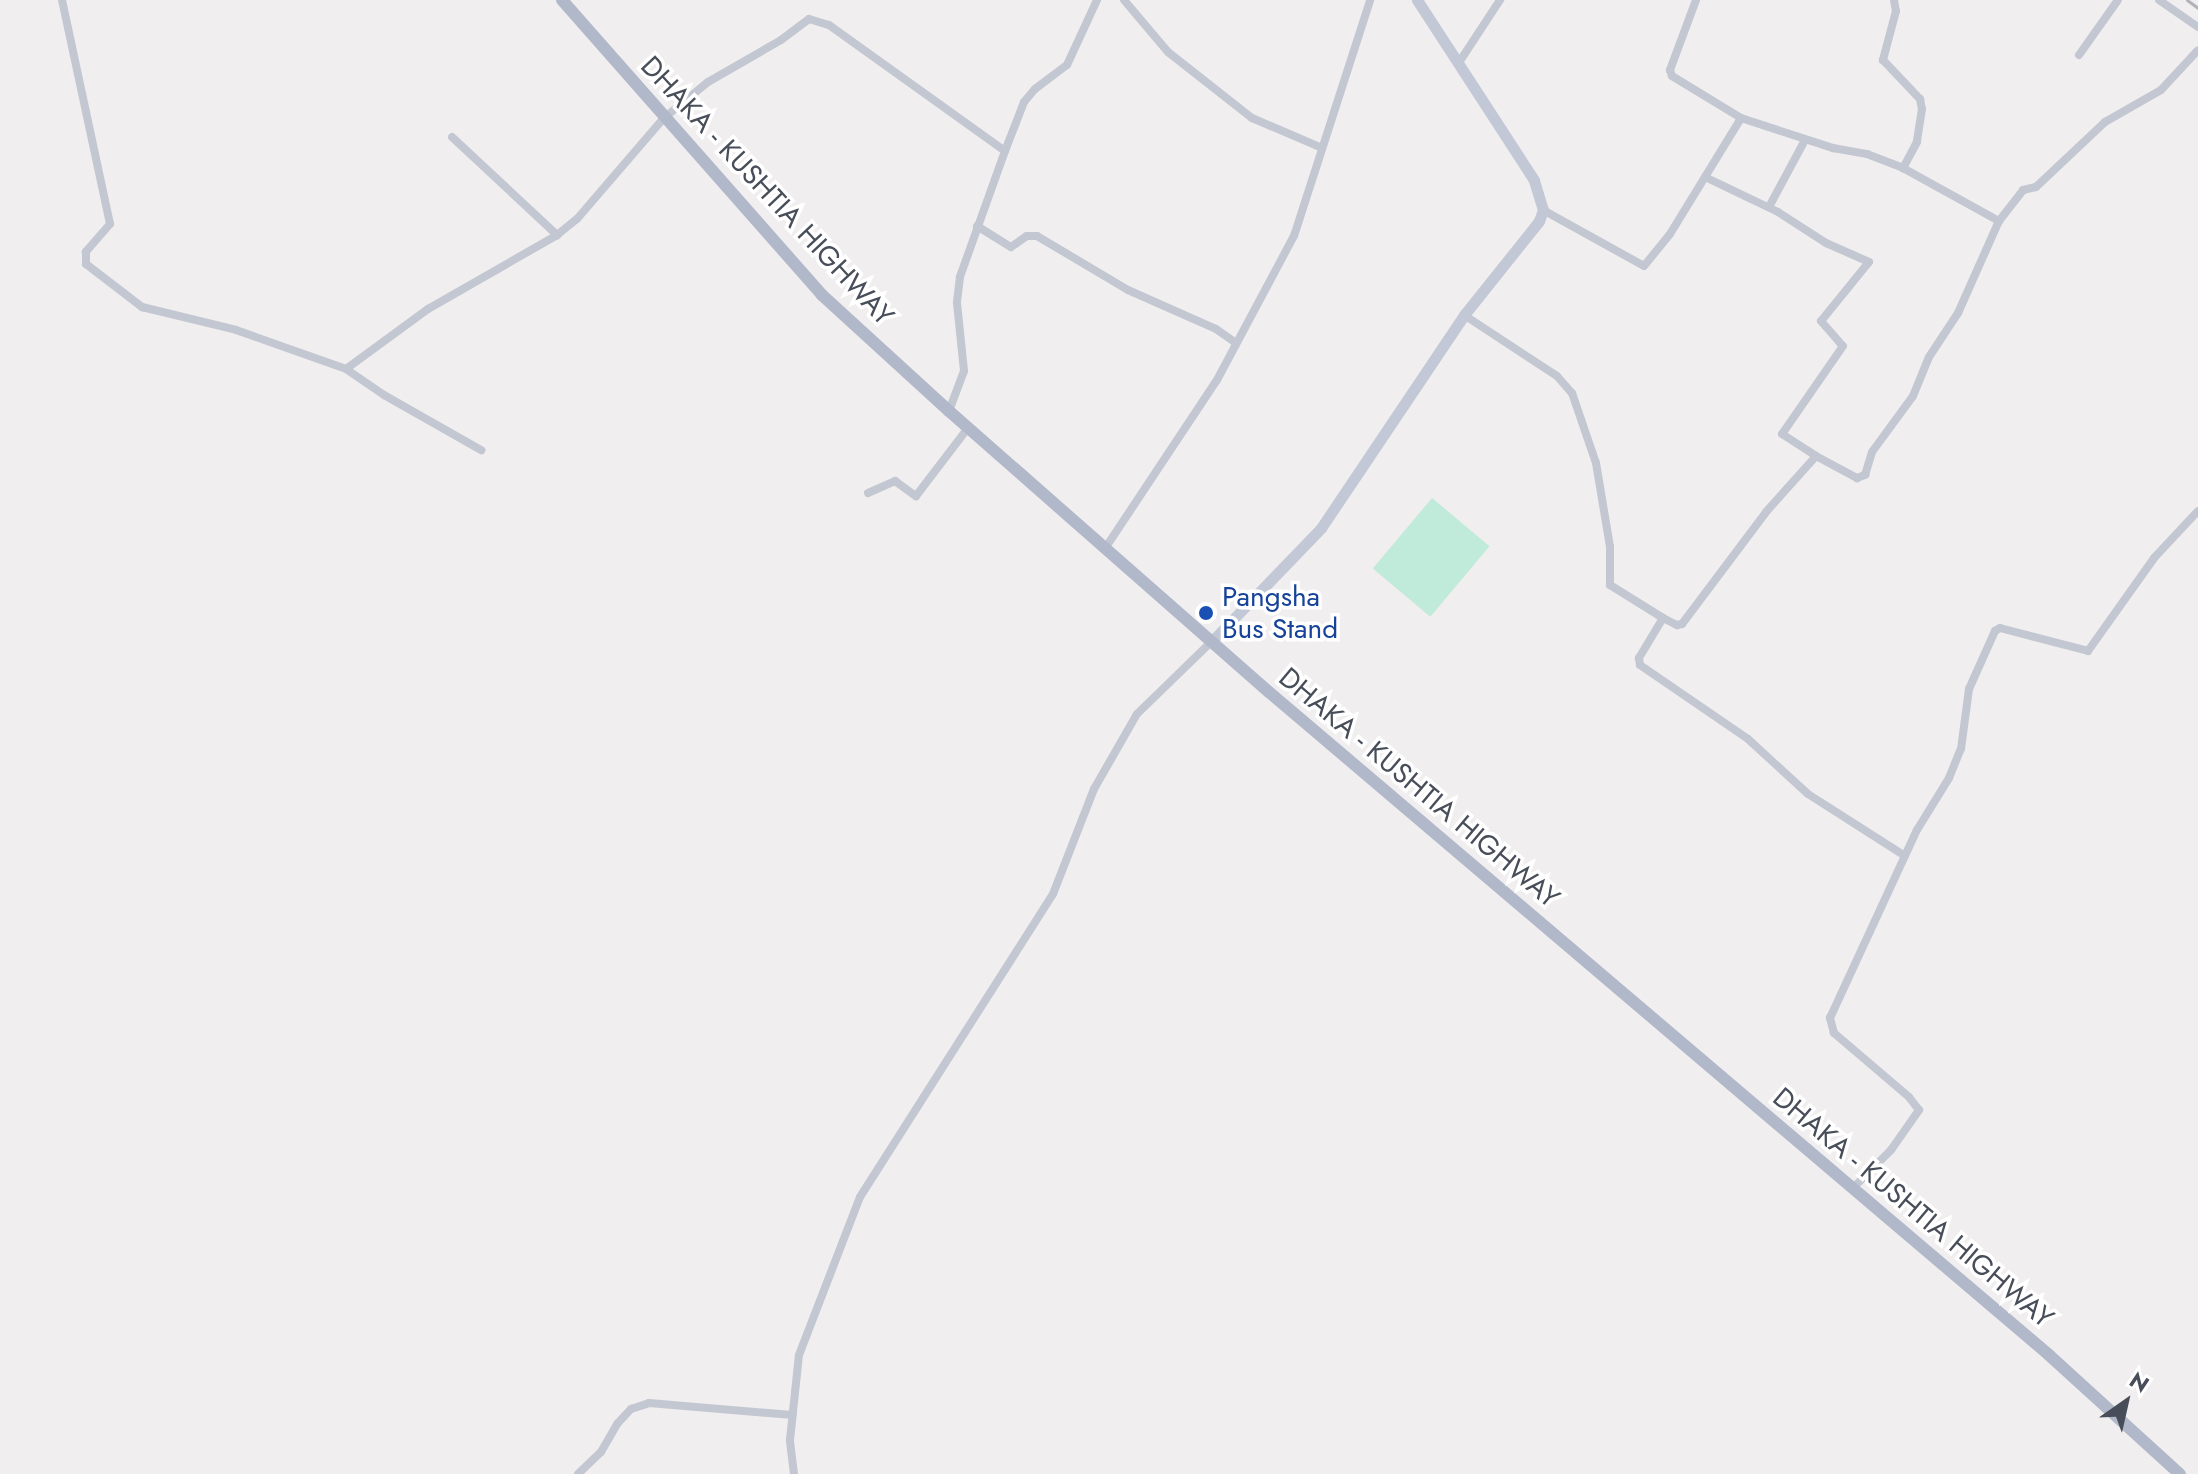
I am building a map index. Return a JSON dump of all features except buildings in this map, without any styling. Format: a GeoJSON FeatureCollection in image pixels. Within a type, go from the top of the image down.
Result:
{"type":"FeatureCollection","features":[{"type":"Feature","properties":{"kind":"main road","name":"DHAKA - KUSHTIA HIGHWAY"},"geometry":{"type":"LineString","coordinates":[[562,0],[822,295],[949,411],[2049,1355],[2180,1474]]}},
{"type":"Feature","properties":{"kind":"street"},"geometry":{"type":"LineString","coordinates":[[62,0],[110,224],[86,252],[86,264],[142,307],[236,330],[346,369],[384,395],[481,450]]}},
{"type":"Feature","properties":{"kind":"street"},"geometry":{"type":"LineString","coordinates":[[949,411],[964,371],[958,333],[960,277],[977,226],[1024,102],[1035,89],[1067,65],[1097,0]]}},
{"type":"Feature","properties":{"kind":"street"},"geometry":{"type":"LineString","coordinates":[[1124,0],[1168,52],[1252,118],[1322,148]]}},
{"type":"Feature","properties":{"kind":"street"},"geometry":{"type":"LineString","coordinates":[[1106,547],[1178,441],[1294,236],[1370,0]]}},
{"type":"Feature","properties":{"kind":"street"},"geometry":{"type":"LineString","coordinates":[[794,1474],[790,1440],[799,1355],[860,1197],[1053,894],[1094,789],[1137,714],[1321,528],[1464,315],[1539,221],[1543,210],[1534,180],[1417,0]]}},
{"type":"Feature","properties":{"kind":"street"},"geometry":{"type":"LineString","coordinates":[[1458,64],[1500,0]]}},
{"type":"Feature","properties":{"kind":"street"},"geometry":{"type":"LineString","coordinates":[[1696,0],[1670,74],[1741,118],[1805,140],[1867,154],[1903,168],[1999,221]]}},
{"type":"Feature","properties":{"kind":"street"},"geometry":{"type":"LineString","coordinates":[[1894,0],[1896,11],[1883,60],[1920,99],[1922,109],[1917,142],[1903,168]]}},
{"type":"Feature","properties":{"kind":"street"},"geometry":{"type":"LineString","coordinates":[[2079,55],[2118,0]]}},
{"type":"Feature","properties":{"kind":"street"},"geometry":{"type":"LineString","coordinates":[[2159,0],[2198,27]]}},
{"type":"Feature","properties":{"kind":"street"},"geometry":{"type":"LineString","coordinates":[[346,369],[428,309],[557,235],[577,219],[664,118],[708,82],[781,40],[809,19],[829,25],[1005,151]]}},
{"type":"Feature","properties":{"kind":"street"},"geometry":{"type":"LineString","coordinates":[[1705,177],[1769,207],[1808,233],[1869,262],[1821,321],[1824,328],[1843,343],[1842,350],[1783,431],[1785,437],[1857,478],[1865,475],[1872,452],[1913,396],[1924,367],[1958,313],[1999,221],[2023,190],[2036,187],[2105,122],[2161,90],[2198,50]]}},
{"type":"Feature","properties":{"kind":"street"},"geometry":{"type":"LineString","coordinates":[[1543,210],[1644,266],[1670,234],[1741,118]]}},
{"type":"Feature","properties":{"kind":"street"},"geometry":{"type":"LineString","coordinates":[[452,137],[557,235]]}},
{"type":"Feature","properties":{"kind":"street"},"geometry":{"type":"LineString","coordinates":[[1769,207],[1805,140]]}},
{"type":"Feature","properties":{"kind":"street"},"geometry":{"type":"LineString","coordinates":[[977,226],[1011,247],[1027,236],[1037,236],[1128,290],[1216,329],[1236,343]]}},
{"type":"Feature","properties":{"kind":"street"},"geometry":{"type":"LineString","coordinates":[[1464,315],[1557,376],[1572,393],[1596,463],[1610,547],[1610,585],[1677,625],[1682,624],[1766,512],[1816,456]]}},
{"type":"Feature","properties":{"kind":"street"},"geometry":{"type":"LineString","coordinates":[[868,493],[895,481],[916,496],[968,428]]}},
{"type":"Feature","properties":{"kind":"street"},"geometry":{"type":"LineString","coordinates":[[1853,1188],[1891,1150],[1919,1110],[1830,1026],[1848,975],[1961,749],[1969,689],[1996,629],[2088,651],[2154,558],[2198,511]]}},
{"type":"Feature","properties":{"kind":"street"},"geometry":{"type":"LineString","coordinates":[[1663,618],[1639,658],[1640,665],[1748,739],[1808,794],[1905,856]]}},
{"type":"Feature","properties":{"kind":"street"},"geometry":{"type":"LineString","coordinates":[[578,1474],[601,1452],[617,1424],[631,1409],[649,1403],[793,1415]]}},
{"type":"Feature","properties":{"kind":"green space"},"geometry":{"type":"Polygon","coordinates":[[[1432,498],[1489,546],[1430,617],[1373,568],[1432,498]]]}},
{"type":"Feature","properties":{"kind":"railway"},"geometry":{"type":"LineString","coordinates":[[2187,0],[2198,8]]}},
{"type":"Feature","properties":{"kind":"place","name":"Pangsha Bus Stand"},"geometry":{"type":"Point","coordinates":[1206,613]}}]}
